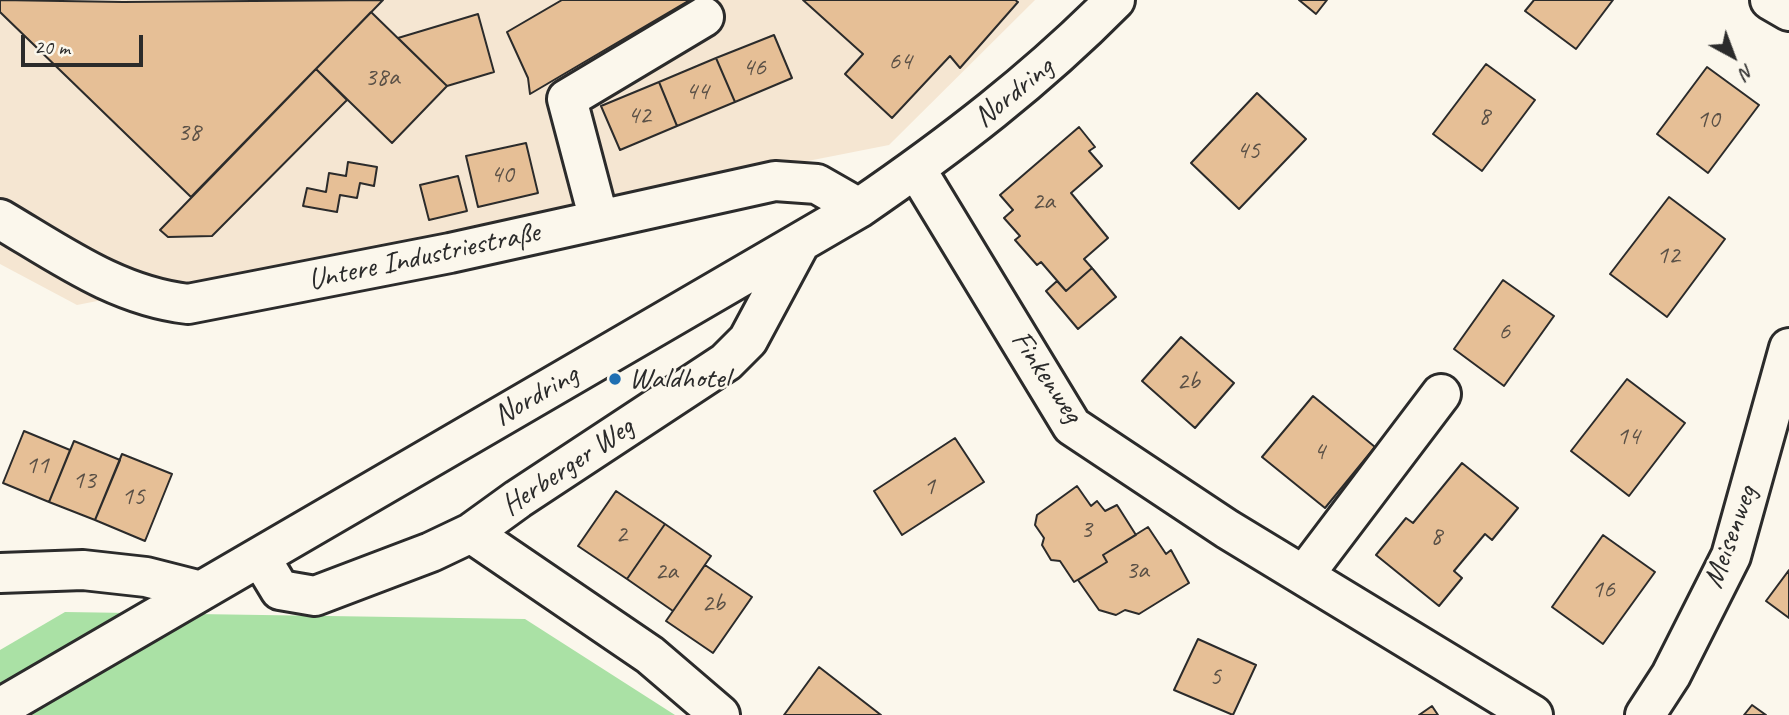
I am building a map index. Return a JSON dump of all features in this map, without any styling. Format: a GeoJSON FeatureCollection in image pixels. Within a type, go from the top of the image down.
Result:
{"type":"FeatureCollection","features":[{"type":"Feature","properties":{"kind":"street","name":"Nordring"},"geometry":{"type":"LineString","coordinates":[[0,708],[859,208],[916,169],[1017,92],[1065,51],[1115,0]]}},
{"type":"Feature","properties":{"kind":"street"},"geometry":{"type":"LineString","coordinates":[[1770,0],[1789,11]]}},
{"type":"Feature","properties":{"kind":"street"},"geometry":{"type":"LineString","coordinates":[[599,220],[567,99],[704,17]]}},
{"type":"Feature","properties":{"kind":"street","name":"Finkenweg"},"geometry":{"type":"LineString","coordinates":[[916,169],[1072,426],[1304,575],[1533,715]]}},
{"type":"Feature","properties":{"kind":"street","name":"Untere Industriestraße"},"geometry":{"type":"LineString","coordinates":[[0,219],[116,286],[154,300],[188,304],[775,181],[817,184],[859,208]]}},
{"type":"Feature","properties":{"kind":"street","name":"Herberger Weg"},"geometry":{"type":"LineString","coordinates":[[260,556],[280,590],[315,596],[430,552],[471,533],[726,362],[748,341],[799,245]]}},
{"type":"Feature","properties":{"kind":"street","name":"Meisenweg"},"geometry":{"type":"LineString","coordinates":[[1645,715],[1671,675],[1731,555],[1789,348]]}},
{"type":"Feature","properties":{"kind":"street"},"geometry":{"type":"LineString","coordinates":[[1304,575],[1441,394]]}},
{"type":"Feature","properties":{"kind":"street","name":"Herberger Weg"},"geometry":{"type":"LineString","coordinates":[[471,533],[650,655],[720,715]]}},
{"type":"Feature","properties":{"kind":"street"},"geometry":{"type":"LineString","coordinates":[[0,573],[83,570],[146,577],[201,591]]}},
{"type":"Feature","properties":{"kind":"shaded area"},"geometry":{"type":"Polygon","coordinates":[[[0,0],[1035,0],[889,145],[77,305],[0,264],[0,0]]]}},
{"type":"Feature","properties":{"kind":"green space"},"geometry":{"type":"Polygon","coordinates":[[[65,612],[525,619],[675,715],[0,715],[0,650],[65,612]]]}},
{"type":"Feature","properties":{"kind":"building"},"geometry":{"type":"Polygon","coordinates":[[[0,0],[383,0],[191,197],[0,12],[0,0]]]}},
{"type":"Feature","properties":{"kind":"building"},"geometry":{"type":"Polygon","coordinates":[[[562,0],[690,0],[530,94],[528,78],[507,32],[562,0]]]}},
{"type":"Feature","properties":{"kind":"building"},"geometry":{"type":"Polygon","coordinates":[[[803,0],[1018,2],[960,68],[950,56],[892,118],[845,74],[863,54],[803,0]]]}},
{"type":"Feature","properties":{"kind":"building"},"geometry":{"type":"Polygon","coordinates":[[[1299,0],[1327,0],[1316,14],[1299,0]]]}},
{"type":"Feature","properties":{"kind":"building"},"geometry":{"type":"Polygon","coordinates":[[[1534,0],[1613,0],[1576,49],[1525,11],[1534,0]]]}},
{"type":"Feature","properties":{"kind":"building"},"geometry":{"type":"Polygon","coordinates":[[[371,12],[447,86],[392,143],[316,69],[371,12]]]}},
{"type":"Feature","properties":{"kind":"building"},"geometry":{"type":"Polygon","coordinates":[[[478,14],[494,72],[447,86],[398,38],[478,14]]]}},
{"type":"Feature","properties":{"kind":"building"},"geometry":{"type":"Polygon","coordinates":[[[774,35],[792,78],[735,102],[716,58],[774,35]]]}},
{"type":"Feature","properties":{"kind":"building"},"geometry":{"type":"Polygon","coordinates":[[[716,58],[735,102],[677,126],[659,82],[716,58]]]}},
{"type":"Feature","properties":{"kind":"building"},"geometry":{"type":"Polygon","coordinates":[[[1486,64],[1535,100],[1482,171],[1433,134],[1486,64]]]}},
{"type":"Feature","properties":{"kind":"building"},"geometry":{"type":"Polygon","coordinates":[[[1707,67],[1759,105],[1708,173],[1657,134],[1707,67]]]}},
{"type":"Feature","properties":{"kind":"building"},"geometry":{"type":"Polygon","coordinates":[[[316,69],[347,100],[212,236],[168,237],[160,230],[316,69]]]}},
{"type":"Feature","properties":{"kind":"building"},"geometry":{"type":"Polygon","coordinates":[[[659,82],[677,126],[620,150],[601,106],[659,82]]]}},
{"type":"Feature","properties":{"kind":"building"},"geometry":{"type":"Polygon","coordinates":[[[1257,93],[1306,139],[1239,209],[1191,163],[1257,93]]]}},
{"type":"Feature","properties":{"kind":"building"},"geometry":{"type":"Polygon","coordinates":[[[1079,127],[1095,147],[1089,151],[1102,166],[1071,193],[1108,238],[1084,259],[1092,268],[1066,291],[1041,262],[1037,265],[1015,240],[1020,236],[1004,218],[1013,210],[1000,195],[1079,127]]]}},
{"type":"Feature","properties":{"kind":"building"},"geometry":{"type":"Polygon","coordinates":[[[526,143],[538,193],[478,207],[466,156],[526,143]]]}},
{"type":"Feature","properties":{"kind":"building"},"geometry":{"type":"Polygon","coordinates":[[[348,162],[377,167],[374,186],[360,183],[357,198],[340,195],[337,212],[303,206],[307,188],[326,192],[329,173],[346,176],[348,162]]]}},
{"type":"Feature","properties":{"kind":"building"},"geometry":{"type":"Polygon","coordinates":[[[458,176],[467,211],[429,220],[420,185],[458,176]]]}},
{"type":"Feature","properties":{"kind":"building"},"geometry":{"type":"Polygon","coordinates":[[[1669,197],[1725,239],[1667,317],[1610,274],[1669,197]]]}},
{"type":"Feature","properties":{"kind":"building"},"geometry":{"type":"Polygon","coordinates":[[[1092,268],[1116,297],[1078,329],[1046,291],[1057,281],[1066,291],[1092,268]]]}},
{"type":"Feature","properties":{"kind":"building"},"geometry":{"type":"Polygon","coordinates":[[[1503,280],[1554,316],[1504,386],[1454,349],[1503,280]]]}},
{"type":"Feature","properties":{"kind":"building"},"geometry":{"type":"Polygon","coordinates":[[[1181,337],[1234,383],[1195,428],[1142,381],[1181,337]]]}},
{"type":"Feature","properties":{"kind":"building"},"geometry":{"type":"Polygon","coordinates":[[[1627,379],[1685,423],[1629,496],[1571,451],[1627,379]]]}},
{"type":"Feature","properties":{"kind":"building"},"geometry":{"type":"Polygon","coordinates":[[[1313,396],[1375,447],[1325,508],[1262,457],[1313,396]]]}},
{"type":"Feature","properties":{"kind":"building"},"geometry":{"type":"Polygon","coordinates":[[[24,431],[70,450],[49,502],[3,483],[24,431]]]}},
{"type":"Feature","properties":{"kind":"building"},"geometry":{"type":"Polygon","coordinates":[[[955,438],[984,482],[902,535],[874,491],[955,438]]]}},
{"type":"Feature","properties":{"kind":"building"},"geometry":{"type":"Polygon","coordinates":[[[74,441],[120,460],[95,520],[49,502],[74,441]]]}},
{"type":"Feature","properties":{"kind":"building"},"geometry":{"type":"Polygon","coordinates":[[[122,454],[172,474],[145,541],[95,520],[122,454]]]}},
{"type":"Feature","properties":{"kind":"building"},"geometry":{"type":"Polygon","coordinates":[[[1462,463],[1518,508],[1492,540],[1485,534],[1454,571],[1462,578],[1439,606],[1376,555],[1406,518],[1413,523],[1462,463]]]}},
{"type":"Feature","properties":{"kind":"building"},"geometry":{"type":"Polygon","coordinates":[[[1077,486],[1091,506],[1097,501],[1105,511],[1117,505],[1136,535],[1103,555],[1107,562],[1074,582],[1060,561],[1051,560],[1042,545],[1044,538],[1035,525],[1037,515],[1077,486]]]}},
{"type":"Feature","properties":{"kind":"building"},"geometry":{"type":"Polygon","coordinates":[[[616,491],[665,524],[627,579],[578,546],[616,491]]]}},
{"type":"Feature","properties":{"kind":"building"},"geometry":{"type":"Polygon","coordinates":[[[665,524],[711,556],[673,611],[627,579],[665,524]]]}},
{"type":"Feature","properties":{"kind":"building"},"geometry":{"type":"Polygon","coordinates":[[[1148,527],[1166,554],[1171,550],[1189,583],[1139,614],[1125,610],[1116,615],[1099,610],[1078,580],[1107,562],[1103,555],[1148,527]]]}},
{"type":"Feature","properties":{"kind":"building"},"geometry":{"type":"Polygon","coordinates":[[[1603,535],[1655,572],[1603,644],[1552,607],[1603,535]]]}},
{"type":"Feature","properties":{"kind":"building"},"geometry":{"type":"Polygon","coordinates":[[[705,565],[752,597],[713,653],[666,621],[705,565]]]}},
{"type":"Feature","properties":{"kind":"building"},"geometry":{"type":"Polygon","coordinates":[[[1789,570],[1789,618],[1766,601],[1789,570]]]}},
{"type":"Feature","properties":{"kind":"building"},"geometry":{"type":"Polygon","coordinates":[[[1198,639],[1256,665],[1233,715],[1174,690],[1198,639]]]}},
{"type":"Feature","properties":{"kind":"building"},"geometry":{"type":"Polygon","coordinates":[[[819,667],[881,715],[784,715],[819,667]]]}},
{"type":"Feature","properties":{"kind":"building"},"geometry":{"type":"Polygon","coordinates":[[[1752,705],[1766,715],[1744,715],[1752,705]]]}},
{"type":"Feature","properties":{"kind":"building"},"geometry":{"type":"Polygon","coordinates":[[[1432,706],[1438,715],[1419,715],[1432,706]]]}},
{"type":"Feature","properties":{"kind":"place","name":"Waldhotel"},"geometry":{"type":"Point","coordinates":[615,379]}}]}
